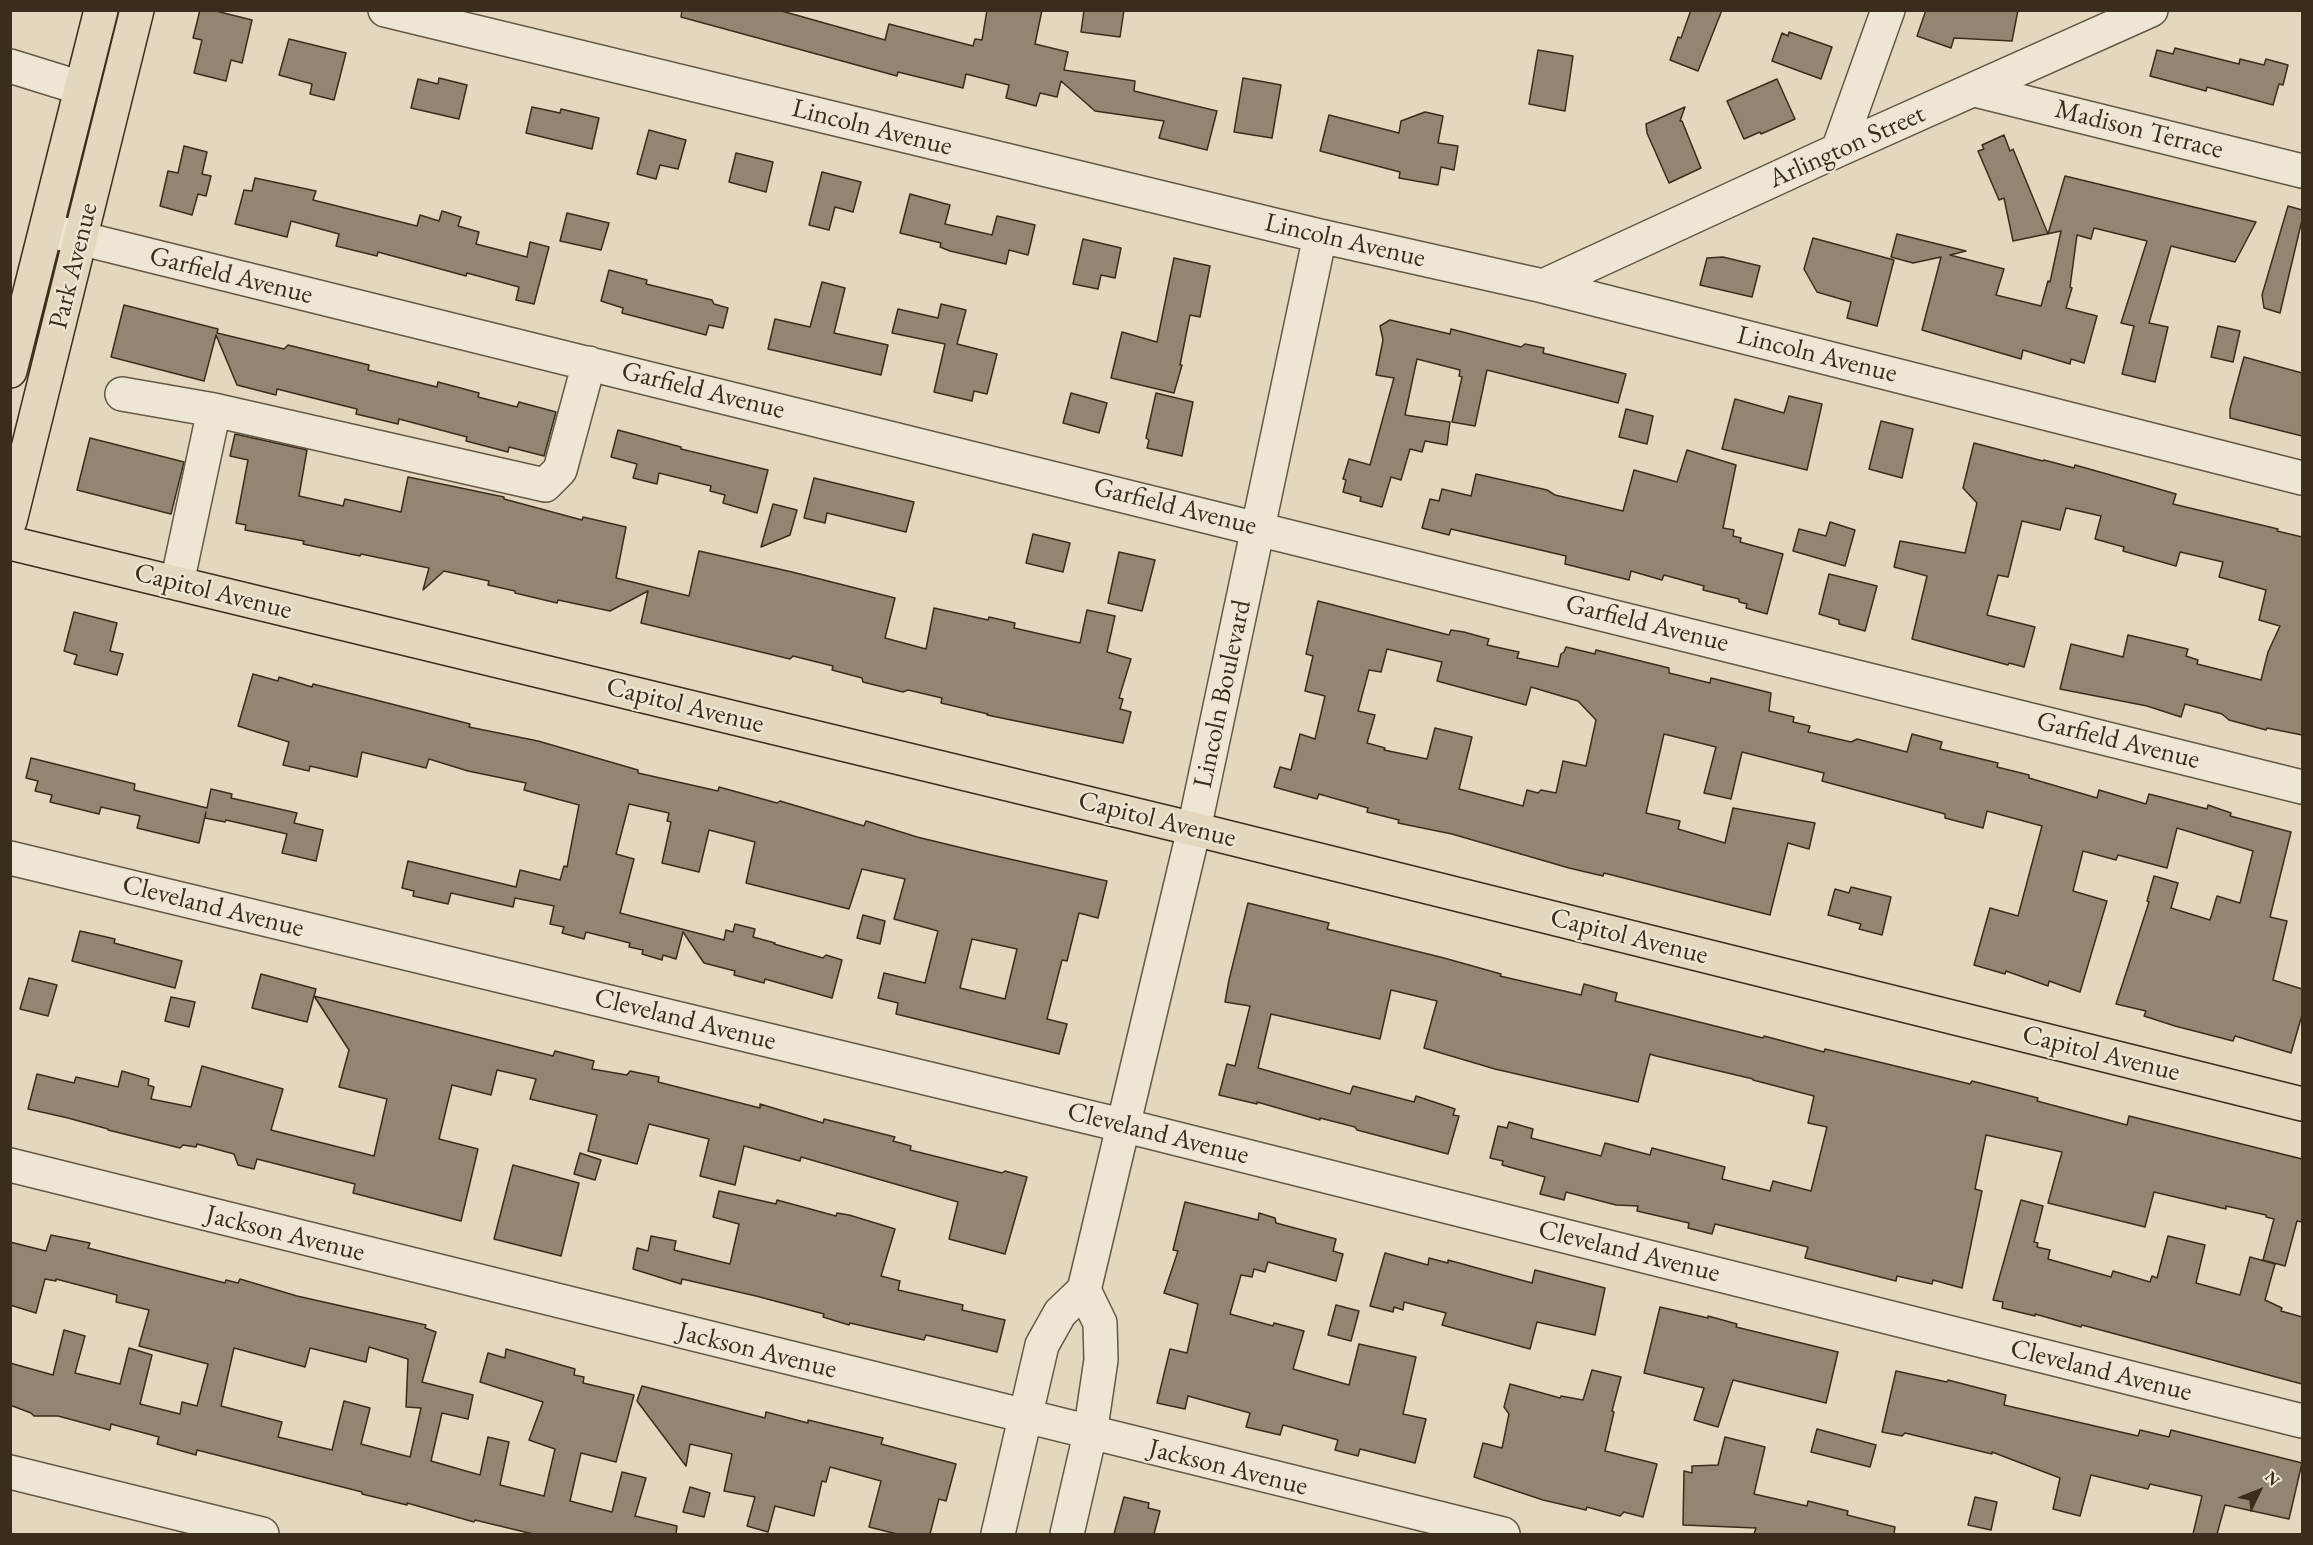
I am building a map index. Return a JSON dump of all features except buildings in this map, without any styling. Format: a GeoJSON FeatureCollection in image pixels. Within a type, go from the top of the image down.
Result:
{"type":"FeatureCollection","features":[{"type":"Feature","properties":{"kind":"main road","name":"Park Avenue"},"geometry":{"type":"LineString","coordinates":[[10,371],[101,10]]}},
{"type":"Feature","properties":{"kind":"main road","name":"Park Avenue"},"geometry":{"type":"LineString","coordinates":[[10,521],[137,10]]}},
{"type":"Feature","properties":{"kind":"main road","name":"Capitol Avenue"},"geometry":{"type":"LineString","coordinates":[[10,543],[1194,829],[2302,1104]]}},
{"type":"Feature","properties":{"kind":"street","name":"Lincoln Avenue"},"geometry":{"type":"LineString","coordinates":[[385,10],[1320,236],[1544,286],[2302,478]]}},
{"type":"Feature","properties":{"kind":"street"},"geometry":{"type":"LineString","coordinates":[[1838,150],[1888,10]]}},
{"type":"Feature","properties":{"kind":"street","name":"Arlington Street"},"geometry":{"type":"LineString","coordinates":[[1544,286],[1838,150],[2151,10]]}},
{"type":"Feature","properties":{"kind":"street"},"geometry":{"type":"LineString","coordinates":[[10,66],[81,88]]}},
{"type":"Feature","properties":{"kind":"street","name":"Madison Terrace"},"geometry":{"type":"LineString","coordinates":[[1975,90],[2302,171]]}},
{"type":"Feature","properties":{"kind":"street","name":"Garfield Avenue"},"geometry":{"type":"LineString","coordinates":[[47,230],[2302,787]]}},
{"type":"Feature","properties":{"kind":"street","name":"Lincoln Boulevard"},"geometry":{"type":"LineString","coordinates":[[1084,1290],[1194,829],[1320,236]]}},
{"type":"Feature","properties":{"kind":"street"},"geometry":{"type":"LineString","coordinates":[[122,394],[214,410],[545,485],[560,470],[589,363]]}},
{"type":"Feature","properties":{"kind":"street"},"geometry":{"type":"LineString","coordinates":[[177,584],[214,410]]}},
{"type":"Feature","properties":{"kind":"street","name":"Cleveland Avenue"},"geometry":{"type":"LineString","coordinates":[[10,858],[1124,1126],[2302,1421]]}},
{"type":"Feature","properties":{"kind":"street","name":"Jackson Avenue"},"geometry":{"type":"LineString","coordinates":[[10,1166],[1024,1418],[1503,1534]]}},
{"type":"Feature","properties":{"kind":"street"},"geometry":{"type":"LineString","coordinates":[[998,1534],[1042,1345],[1060,1313],[1084,1290],[1100,1323],[1101,1360],[1090,1434],[1067,1534]]}},
{"type":"Feature","properties":{"kind":"street"},"geometry":{"type":"LineString","coordinates":[[10,1472],[262,1534]]}}]}
